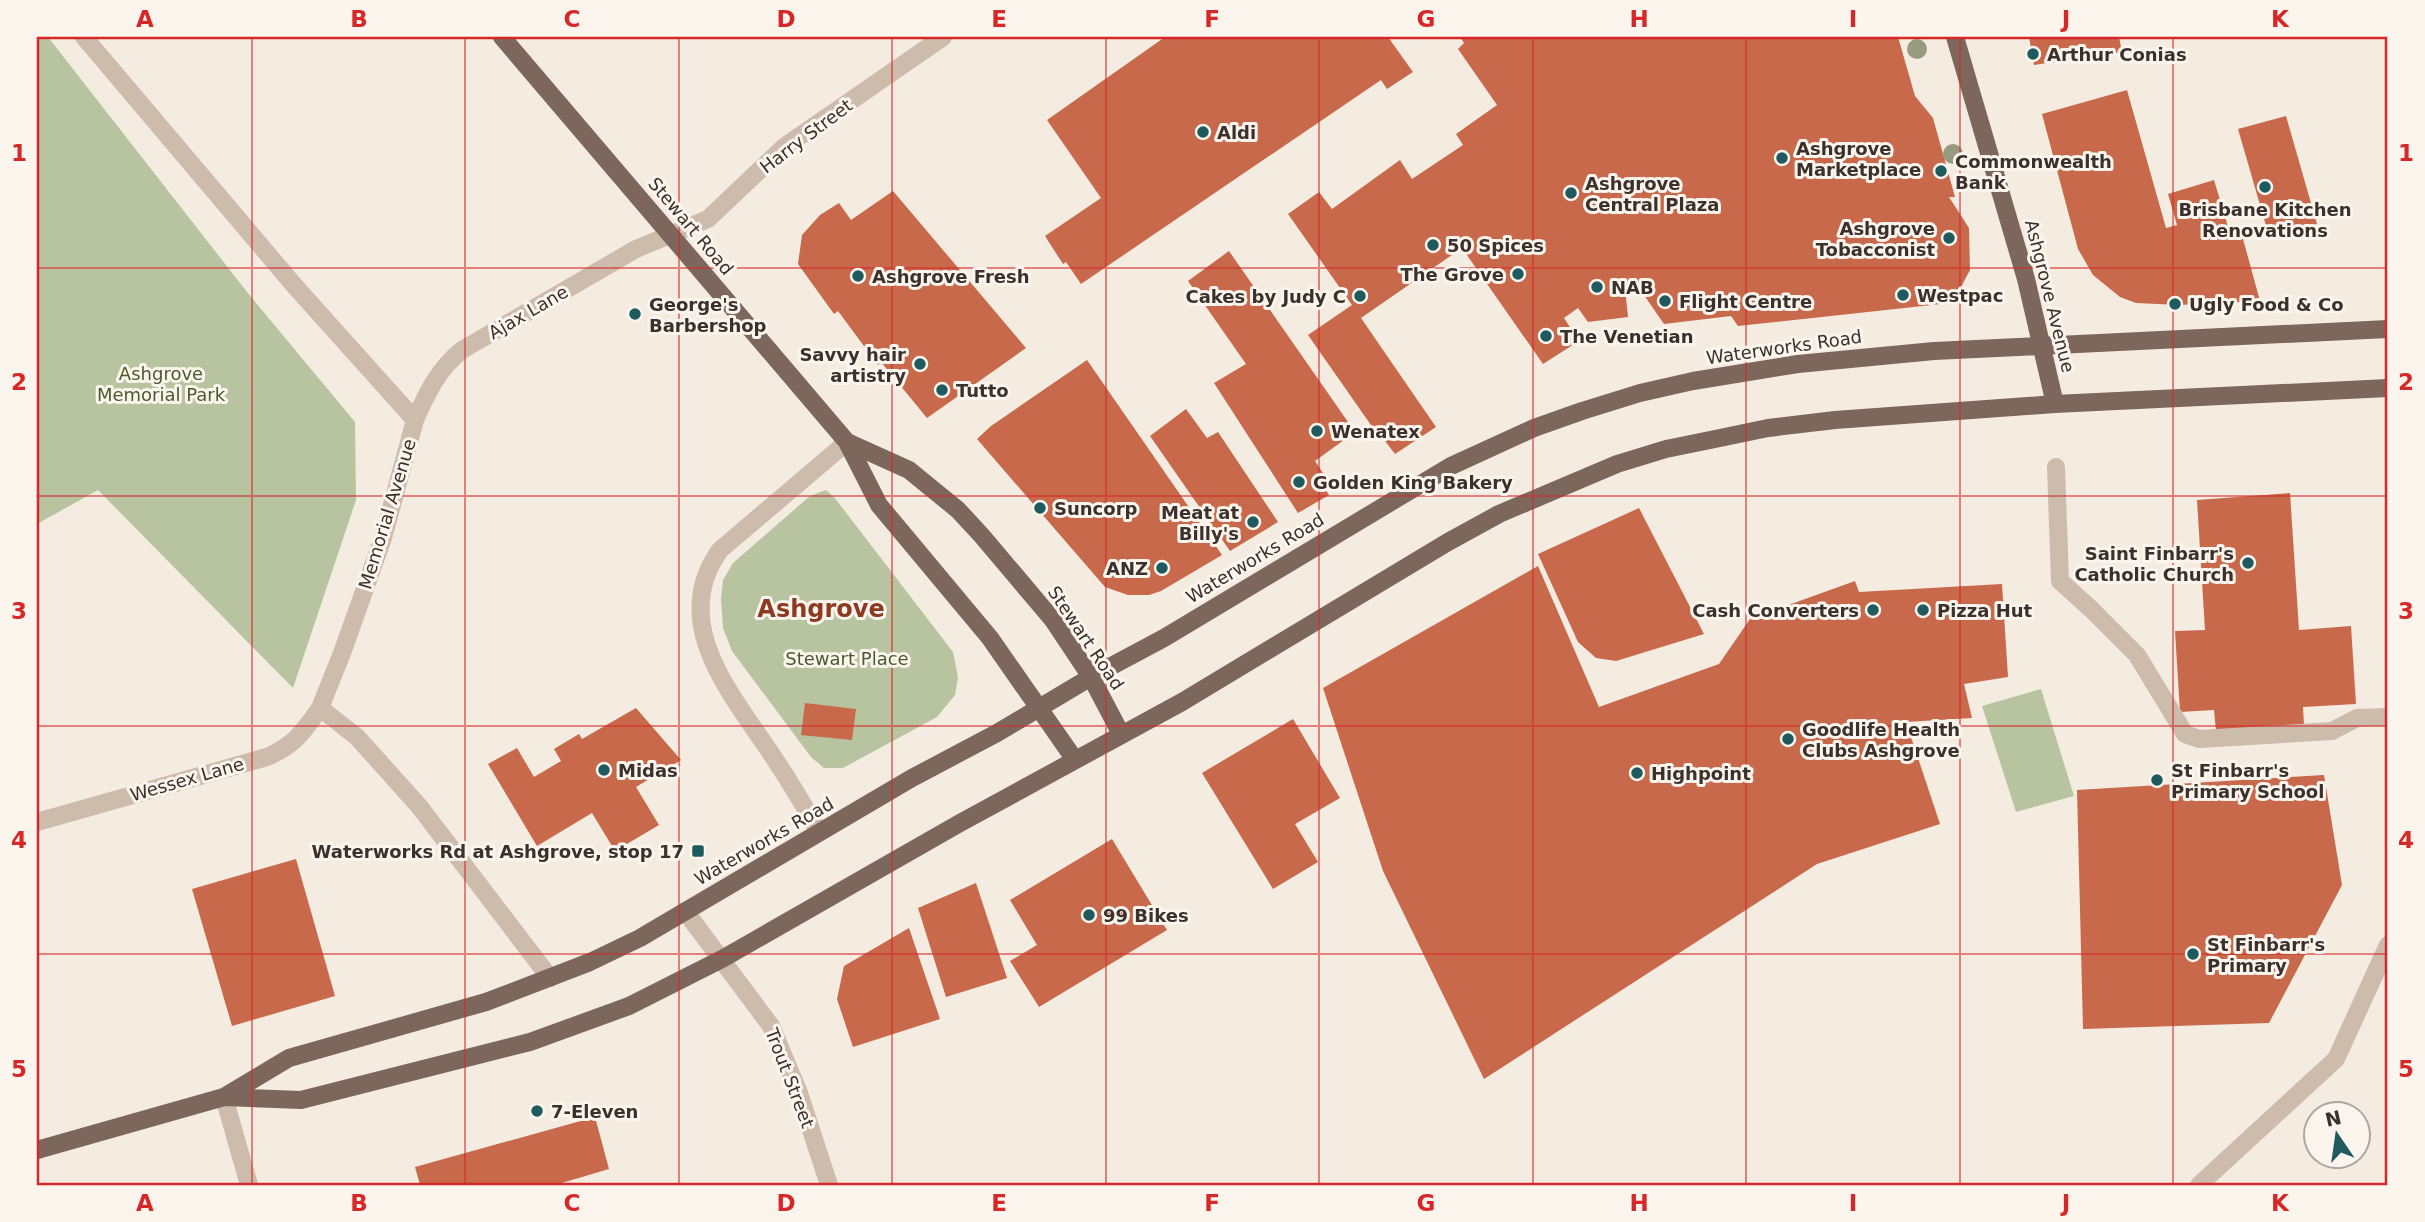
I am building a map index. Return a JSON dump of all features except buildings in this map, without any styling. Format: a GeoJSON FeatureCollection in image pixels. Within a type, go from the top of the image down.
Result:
{"type":"FeatureCollection","features":[{"type":"Feature","properties":{"kind":"main road","name":"Stewart Road"},"geometry":{"type":"LineString","coordinates":[[502,37],[847,442],[879,505],[990,638],[1075,760]]}},
{"type":"Feature","properties":{"kind":"main road","name":"Ashgrove Avenue"},"geometry":{"type":"LineString","coordinates":[[1955,37],[2003,195],[2043,346],[2055,404]]}},
{"type":"Feature","properties":{"kind":"main road","name":"Waterworks Road"},"geometry":{"type":"LineString","coordinates":[[37,1150],[224,1097],[289,1058],[486,1002],[550,978],[640,938],[819,832],[1164,638],[1451,466],[1522,433],[1570,415],[1640,393],[1742,372],[1877,356],[2388,329]]}},
{"type":"Feature","properties":{"kind":"main road","name":"Waterworks Road"},"geometry":{"type":"LineString","coordinates":[[224,1097],[301,1100],[477,1057],[584,1024],[629,1006],[722,959],[1182,702],[1499,514],[1617,464],[1666,449],[1768,428],[1835,421],[2055,404],[2388,388]]}},
{"type":"Feature","properties":{"kind":"main road","name":"Stewart Road"},"geometry":{"type":"LineString","coordinates":[[847,442],[909,470],[958,510],[1053,620],[1091,677],[1121,734]]}},
{"type":"Feature","properties":{"kind":"street","name":"Memorial Avenue"},"geometry":{"type":"LineString","coordinates":[[84,37],[276,264],[415,421],[383,538],[320,708]]}},
{"type":"Feature","properties":{"kind":"street","name":"Harry Street"},"geometry":{"type":"LineString","coordinates":[[671,235],[708,219],[784,147],[943,37]]}},
{"type":"Feature","properties":{"kind":"street","name":"Ajax Lane"},"geometry":{"type":"LineString","coordinates":[[415,421],[438,374],[449,360],[462,350],[636,249],[671,235]]}},
{"type":"Feature","properties":{"kind":"street"},"geometry":{"type":"LineString","coordinates":[[819,832],[788,780],[722,682],[713,663],[705,643],[702,621],[703,586],[710,565],[720,550],[847,442]]}},
{"type":"Feature","properties":{"kind":"street"},"geometry":{"type":"LineString","coordinates":[[2056,467],[2060,581],[2137,655],[2185,734],[2199,739],[2332,731],[2357,718],[2388,717]]}},
{"type":"Feature","properties":{"kind":"street"},"geometry":{"type":"LineString","coordinates":[[320,708],[357,737],[419,806],[550,978]]}},
{"type":"Feature","properties":{"kind":"street","name":"Wessex Lane"},"geometry":{"type":"LineString","coordinates":[[37,822],[267,757],[284,750],[298,739],[320,708]]}},
{"type":"Feature","properties":{"kind":"street","name":"Trout Street"},"geometry":{"type":"LineString","coordinates":[[685,911],[762,1012],[783,1051],[829,1185]]}},
{"type":"Feature","properties":{"kind":"street"},"geometry":{"type":"LineString","coordinates":[[2199,1185],[2336,1059],[2388,945]]}},
{"type":"Feature","properties":{"kind":"street"},"geometry":{"type":"LineString","coordinates":[[224,1097],[249,1185]]}},
{"type":"Feature","properties":{"kind":"green space","name":"Ashgrove Memorial Park"},"geometry":{"type":"Polygon","coordinates":[[[37,37],[48,37],[247,292],[355,422],[356,500],[293,688],[98,490],[37,524],[37,37]]]}},
{"type":"Feature","properties":{"kind":"green space","name":"Stewart Place"},"geometry":{"type":"Polygon","coordinates":[[[826,490],[953,652],[958,677],[955,695],[937,717],[843,768],[824,768],[811,757],[732,651],[723,628],[721,599],[723,580],[733,563],[810,496],[826,490]]]}},
{"type":"Feature","properties":{"kind":"green space"},"geometry":{"type":"Polygon","coordinates":[[[2041,689],[2074,796],[2016,812],[1982,706],[2041,689]]]}},
{"type":"Feature","properties":{"kind":"place","name":"Arthur Conias"},"geometry":{"type":"Point","coordinates":[2033,54]}},
{"type":"Feature","properties":{"kind":"place","name":"Aldi"},"geometry":{"type":"Point","coordinates":[1203,132]}},
{"type":"Feature","properties":{"kind":"place","name":"Ashgrove Marketplace"},"geometry":{"type":"Point","coordinates":[1782,158]}},
{"type":"Feature","properties":{"kind":"place","name":"Commonwealth Bank"},"geometry":{"type":"Point","coordinates":[1941,171]}},
{"type":"Feature","properties":{"kind":"place","name":"Brisbane Kitchen Renovations"},"geometry":{"type":"Point","coordinates":[2265,187]}},
{"type":"Feature","properties":{"kind":"place","name":"Ashgrove Central Plaza"},"geometry":{"type":"Point","coordinates":[1571,193]}},
{"type":"Feature","properties":{"kind":"place","name":"Ashgrove Tobacconist"},"geometry":{"type":"Point","coordinates":[1949,238]}},
{"type":"Feature","properties":{"kind":"place","name":"50 Spices"},"geometry":{"type":"Point","coordinates":[1433,245]}},
{"type":"Feature","properties":{"kind":"place","name":"The Grove"},"geometry":{"type":"Point","coordinates":[1518,274]}},
{"type":"Feature","properties":{"kind":"place","name":"Ashgrove Fresh"},"geometry":{"type":"Point","coordinates":[858,276]}},
{"type":"Feature","properties":{"kind":"place","name":"NAB"},"geometry":{"type":"Point","coordinates":[1597,287]}},
{"type":"Feature","properties":{"kind":"place","name":"Westpac"},"geometry":{"type":"Point","coordinates":[1903,295]}},
{"type":"Feature","properties":{"kind":"place","name":"Cakes by Judy C"},"geometry":{"type":"Point","coordinates":[1360,296]}},
{"type":"Feature","properties":{"kind":"place","name":"Flight Centre"},"geometry":{"type":"Point","coordinates":[1665,301]}},
{"type":"Feature","properties":{"kind":"place","name":"Ugly Food & Co"},"geometry":{"type":"Point","coordinates":[2175,304]}},
{"type":"Feature","properties":{"kind":"place","name":"George's Barbershop"},"geometry":{"type":"Point","coordinates":[635,314]}},
{"type":"Feature","properties":{"kind":"place","name":"The Venetian"},"geometry":{"type":"Point","coordinates":[1546,336]}},
{"type":"Feature","properties":{"kind":"place","name":"Savvy hair artistry"},"geometry":{"type":"Point","coordinates":[920,364]}},
{"type":"Feature","properties":{"kind":"place","name":"Tutto"},"geometry":{"type":"Point","coordinates":[942,390]}},
{"type":"Feature","properties":{"kind":"place","name":"Wenatex"},"geometry":{"type":"Point","coordinates":[1317,431]}},
{"type":"Feature","properties":{"kind":"place","name":"Golden King Bakery"},"geometry":{"type":"Point","coordinates":[1299,482]}},
{"type":"Feature","properties":{"kind":"place","name":"Suncorp"},"geometry":{"type":"Point","coordinates":[1040,508]}},
{"type":"Feature","properties":{"kind":"place","name":"Meat at Billy's"},"geometry":{"type":"Point","coordinates":[1253,522]}},
{"type":"Feature","properties":{"kind":"place","name":"Saint Finbarr's Catholic Church"},"geometry":{"type":"Point","coordinates":[2248,563]}},
{"type":"Feature","properties":{"kind":"place","name":"ANZ"},"geometry":{"type":"Point","coordinates":[1162,568]}},
{"type":"Feature","properties":{"kind":"place","name":"Cash Converters"},"geometry":{"type":"Point","coordinates":[1873,610]}},
{"type":"Feature","properties":{"kind":"place","name":"Pizza Hut"},"geometry":{"type":"Point","coordinates":[1923,610]}},
{"type":"Feature","properties":{"kind":"place","name":"Goodlife Health Clubs Ashgrove"},"geometry":{"type":"Point","coordinates":[1788,739]}},
{"type":"Feature","properties":{"kind":"place","name":"Midas"},"geometry":{"type":"Point","coordinates":[604,770]}},
{"type":"Feature","properties":{"kind":"place","name":"Highpoint"},"geometry":{"type":"Point","coordinates":[1637,773]}},
{"type":"Feature","properties":{"kind":"place","name":"St Finbarr's Primary School"},"geometry":{"type":"Point","coordinates":[2157,780]}},
{"type":"Feature","properties":{"kind":"place","name":"Waterworks Rd at Ashgrove, stop 17"},"geometry":{"type":"Point","coordinates":[698,851]}},
{"type":"Feature","properties":{"kind":"place","name":"99 Bikes"},"geometry":{"type":"Point","coordinates":[1089,915]}},
{"type":"Feature","properties":{"kind":"place","name":"St Finbarr's Primary"},"geometry":{"type":"Point","coordinates":[2193,954]}},
{"type":"Feature","properties":{"kind":"place","name":"7-Eleven"},"geometry":{"type":"Point","coordinates":[537,1111]}},
{"type":"Feature","properties":{"kind":"district","name":"Ashgrove"},"geometry":{"type":"Point","coordinates":[821,609]}}]}
